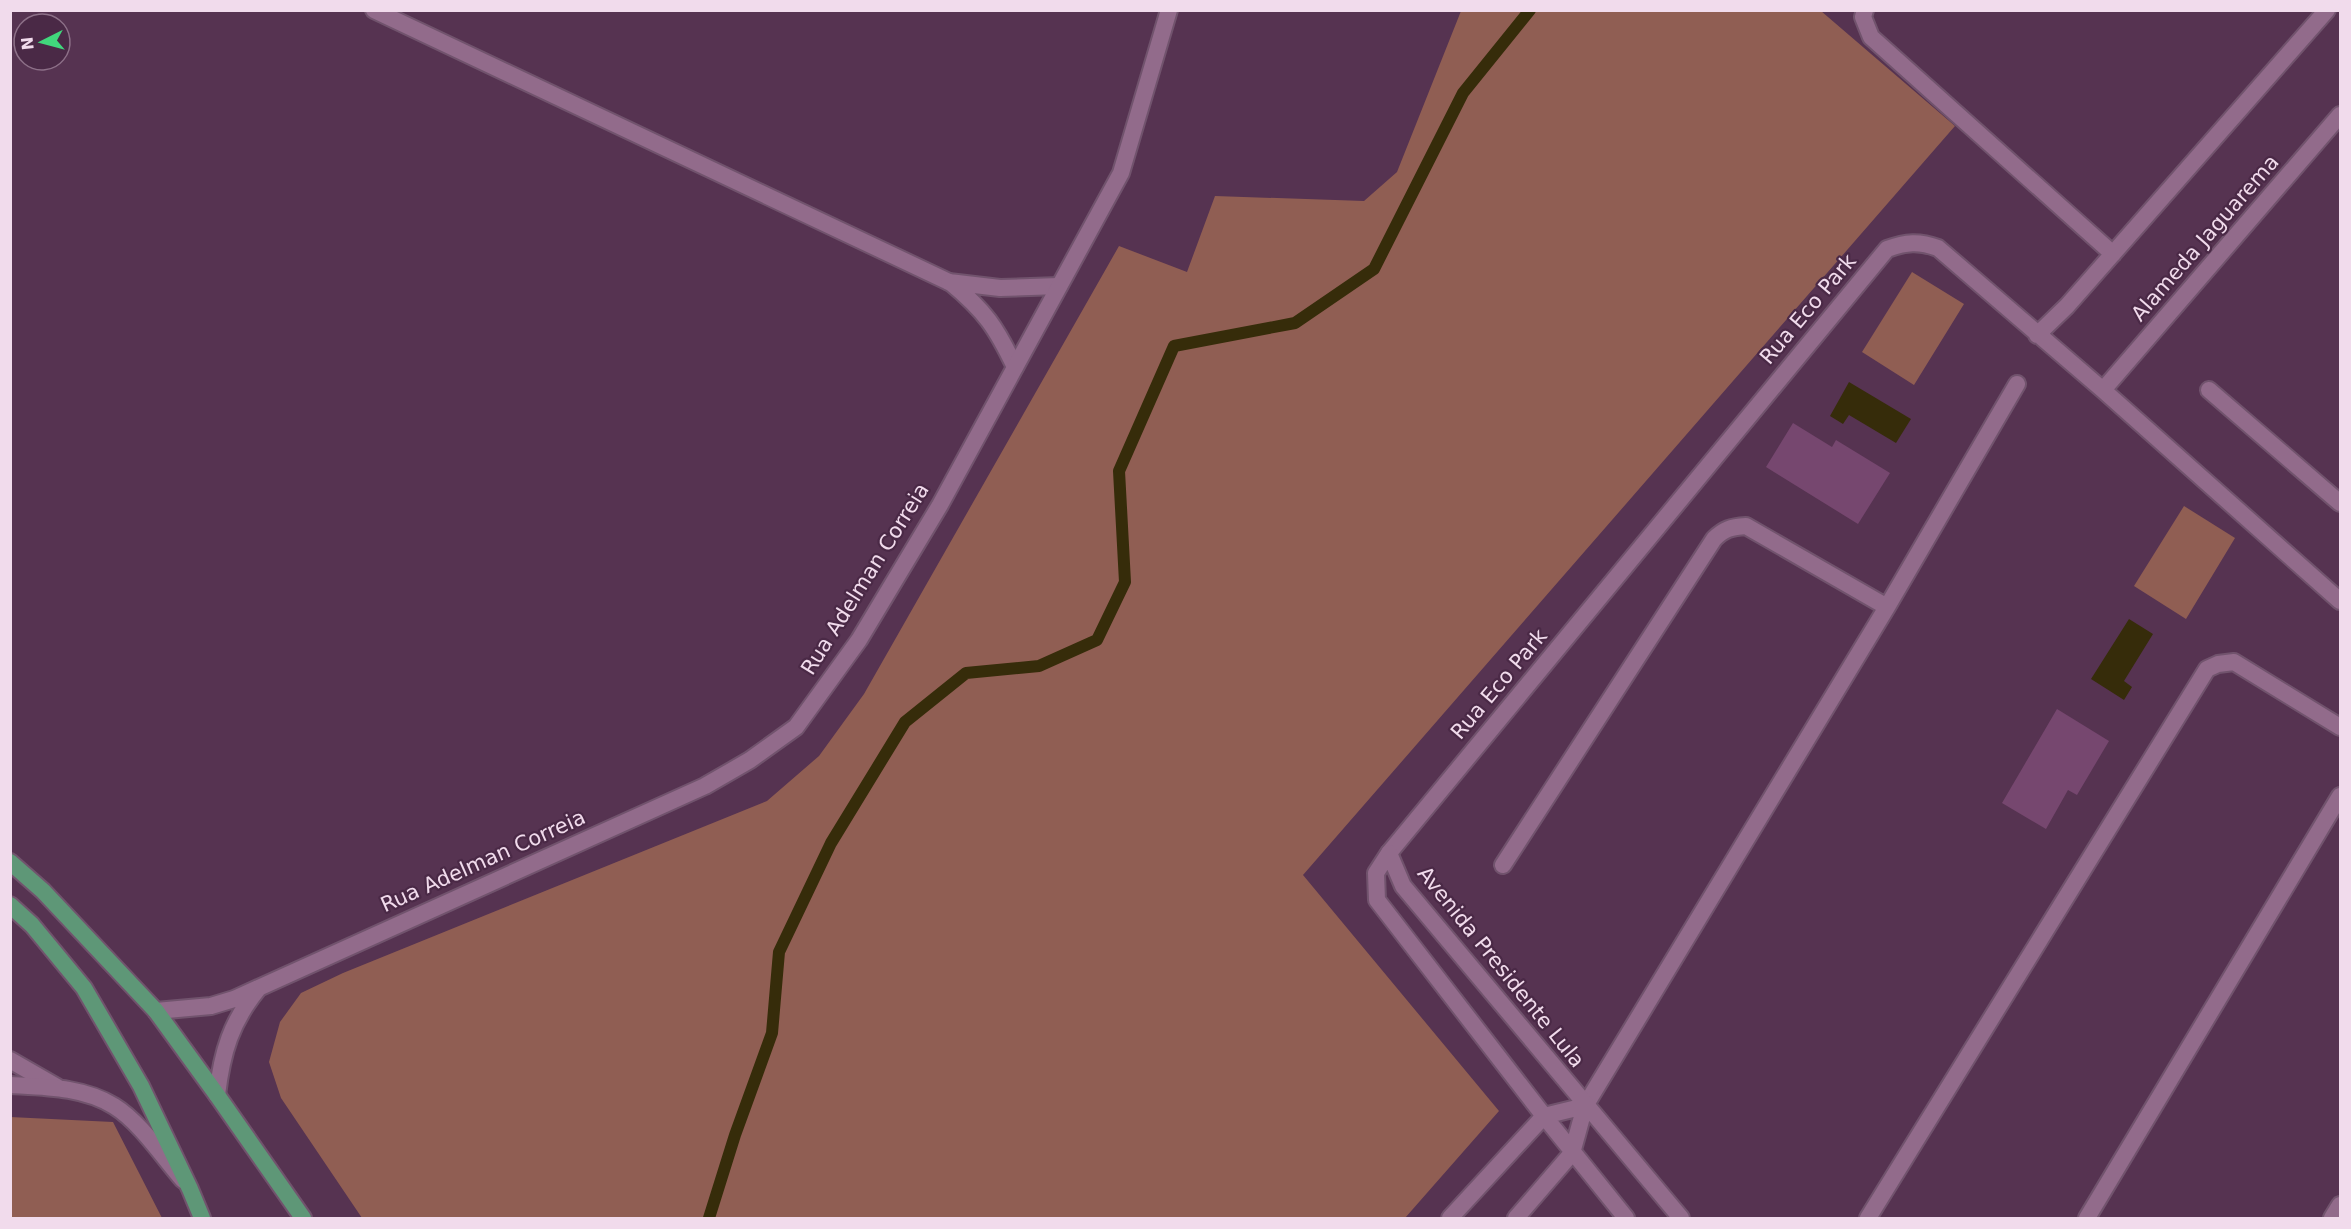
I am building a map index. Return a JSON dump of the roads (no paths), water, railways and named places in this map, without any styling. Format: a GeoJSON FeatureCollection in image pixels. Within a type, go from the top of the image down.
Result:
{"type":"FeatureCollection","features":[{"type":"Feature","properties":{"kind":"main road"},"geometry":{"type":"LineString","coordinates":[[10,862],[43,891],[156,1011],[303,1218]]}},
{"type":"Feature","properties":{"kind":"main road"},"geometry":{"type":"LineString","coordinates":[[10,905],[32,925],[84,988],[141,1086],[202,1218]]}},
{"type":"Feature","properties":{"kind":"street"},"geometry":{"type":"LineString","coordinates":[[374,10],[950,282],[985,313],[1001,337],[1015,367]]}},
{"type":"Feature","properties":{"kind":"street","name":"Rua Adelman Correia"},"geometry":{"type":"LineString","coordinates":[[156,1011],[211,1006],[234,999],[705,786],[750,760],[796,726],[859,640],[940,505],[1120,173],[1169,10]]}},
{"type":"Feature","properties":{"kind":"street"},"geometry":{"type":"LineString","coordinates":[[1865,10],[1863,17],[1871,38],[2113,254]]}},
{"type":"Feature","properties":{"kind":"street"},"geometry":{"type":"LineString","coordinates":[[2037,334],[2067,306],[2327,10]]}},
{"type":"Feature","properties":{"kind":"street","name":"Alameda Jaguarema"},"geometry":{"type":"LineString","coordinates":[[2103,390],[2340,115]]}},
{"type":"Feature","properties":{"kind":"street","name":"Rua Eco Park"},"geometry":{"type":"LineString","coordinates":[[1389,853],[1887,249],[1902,243],[1920,241],[1938,248],[2103,390],[2340,601]]}},
{"type":"Feature","properties":{"kind":"street"},"geometry":{"type":"LineString","coordinates":[[950,282],[1000,288],[1059,286]]}},
{"type":"Feature","properties":{"kind":"street"},"geometry":{"type":"LineString","coordinates":[[1516,1218],[1572,1153],[1585,1106],[1887,607],[2017,384]]}},
{"type":"Feature","properties":{"kind":"street"},"geometry":{"type":"LineString","coordinates":[[2210,390],[2340,503]]}},
{"type":"Feature","properties":{"kind":"street"},"geometry":{"type":"LineString","coordinates":[[1503,865],[1714,539],[1721,532],[1729,527],[1746,526],[1887,607]]}},
{"type":"Feature","properties":{"kind":"street"},"geometry":{"type":"LineString","coordinates":[[1868,1218],[2207,669],[2218,663],[2234,663],[2340,727]]}},
{"type":"Feature","properties":{"kind":"street"},"geometry":{"type":"LineString","coordinates":[[2087,1218],[2340,796]]}},
{"type":"Feature","properties":{"kind":"street"},"geometry":{"type":"LineString","coordinates":[[1389,853],[1376,873],[1377,900],[1572,1153],[1626,1218]]}},
{"type":"Feature","properties":{"kind":"street","name":"Avenida Presidente Lula"},"geometry":{"type":"LineString","coordinates":[[1389,853],[1403,886],[1680,1218]]}},
{"type":"Feature","properties":{"kind":"street","name":"Rua Adelman Correia"},"geometry":{"type":"LineString","coordinates":[[217,1095],[220,1065],[229,1039],[241,1010],[260,986]]}},
{"type":"Feature","properties":{"kind":"street"},"geometry":{"type":"LineString","coordinates":[[10,1060],[57,1087]]}},
{"type":"Feature","properties":{"kind":"street"},"geometry":{"type":"LineString","coordinates":[[10,1085],[57,1087],[95,1096],[115,1106],[131,1119],[190,1189]]}},
{"type":"Feature","properties":{"kind":"street"},"geometry":{"type":"LineString","coordinates":[[1450,1218],[1544,1116],[1585,1106]]}},
{"type":"Feature","properties":{"kind":"street"},"geometry":{"type":"LineString","coordinates":[[2332,1218],[2340,1205]]}},
{"type":"Feature","properties":{"kind":"waterway"},"geometry":{"type":"LineString","coordinates":[[709,1218],[735,1135],[772,1033],[779,952],[831,843],[905,722],[966,673],[1039,666],[1097,640],[1125,582],[1119,471],[1174,346],[1295,323],[1374,269],[1463,93],[1530,10]]}}]}
